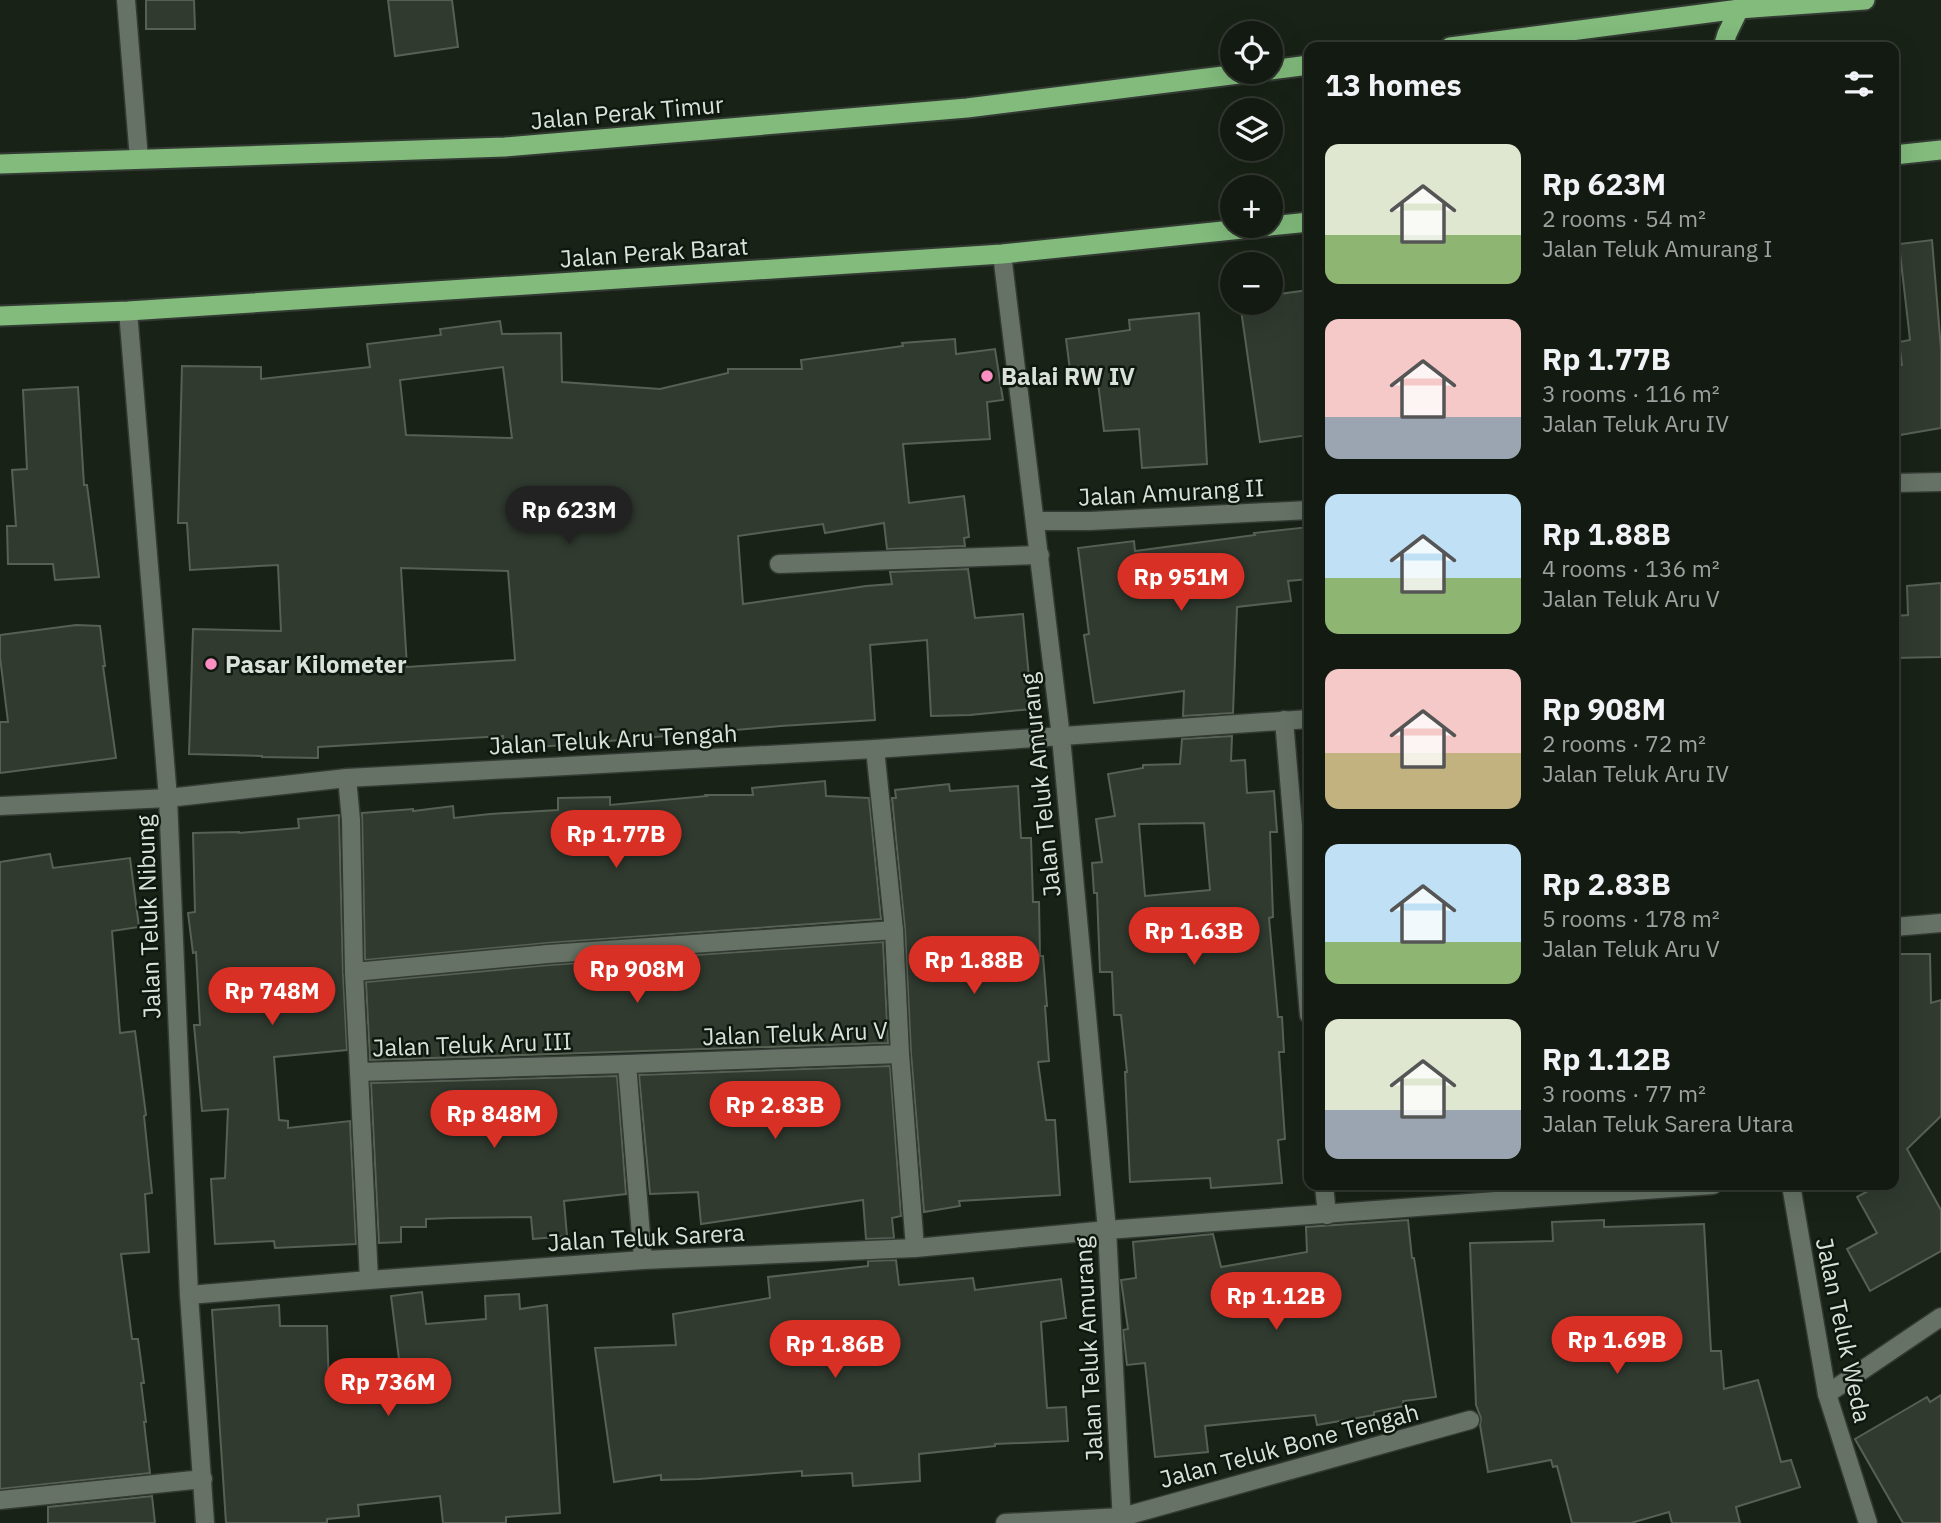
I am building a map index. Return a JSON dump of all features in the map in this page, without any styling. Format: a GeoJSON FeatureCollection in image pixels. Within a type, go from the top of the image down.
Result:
{"type":"FeatureCollection","features":[{"type":"Feature","properties":{"kind":"highway"},"geometry":{"type":"LineString","coordinates":[[1490,42],[1739,9],[1865,0]]}},
{"type":"Feature","properties":{"kind":"highway"},"geometry":{"type":"LineString","coordinates":[[1725,42],[1739,9]]}},
{"type":"Feature","properties":{"kind":"highway"},"geometry":{"type":"LineString","coordinates":[[1563,33],[1574,42]]}},
{"type":"Feature","properties":{"kind":"highway"},"geometry":{"type":"LineString","coordinates":[[1283,68],[1304,66]]}},
{"type":"Feature","properties":{"kind":"highway","name":"Jalan Perak Timur"},"geometry":{"type":"LineString","coordinates":[[0,164],[518,146],[967,108],[1220,76]]}},
{"type":"Feature","properties":{"kind":"highway"},"geometry":{"type":"LineString","coordinates":[[1899,154],[1941,150]]}},
{"type":"Feature","properties":{"kind":"highway","name":"Jalan Perak Barat"},"geometry":{"type":"LineString","coordinates":[[0,316],[128,311],[1002,254],[1304,223]]}},
{"type":"Feature","properties":{"kind":"street"},"geometry":{"type":"LineString","coordinates":[[126,0],[139,159]]}},
{"type":"Feature","properties":{"kind":"street","name":"Jalan Teluk Amurang"},"geometry":{"type":"LineString","coordinates":[[1002,254],[1061,737],[1107,1230],[1122,1520]]}},
{"type":"Feature","properties":{"kind":"street","name":"Jalan Teluk Nibung"},"geometry":{"type":"LineString","coordinates":[[128,311],[168,798],[188,1295],[205,1523]]}},
{"type":"Feature","properties":{"kind":"street"},"geometry":{"type":"LineString","coordinates":[[1899,484],[1941,482]]}},
{"type":"Feature","properties":{"kind":"street","name":"Jalan Amurang II"},"geometry":{"type":"LineString","coordinates":[[1036,521],[1090,521],[1304,510]]}},
{"type":"Feature","properties":{"kind":"street"},"geometry":{"type":"LineString","coordinates":[[779,564],[1040,555]]}},
{"type":"Feature","properties":{"kind":"street","name":"Jalan Teluk Aru Tengah"},"geometry":{"type":"LineString","coordinates":[[0,806],[168,798],[347,778],[876,749],[1304,719]]}},
{"type":"Feature","properties":{"kind":"street"},"geometry":{"type":"LineString","coordinates":[[1284,720],[1304,935]]}},
{"type":"Feature","properties":{"kind":"street","name":"Jalan Teluk Aru V"},"geometry":{"type":"LineString","coordinates":[[627,1064],[900,1054],[894,930],[876,749]]}},
{"type":"Feature","properties":{"kind":"street"},"geometry":{"type":"LineString","coordinates":[[347,778],[351,820],[359,1072]]}},
{"type":"Feature","properties":{"kind":"street"},"geometry":{"type":"LineString","coordinates":[[1899,927],[1941,923]]}},
{"type":"Feature","properties":{"kind":"street"},"geometry":{"type":"LineString","coordinates":[[354,972],[548,954],[894,930]]}},
{"type":"Feature","properties":{"kind":"street"},"geometry":{"type":"LineString","coordinates":[[900,1054],[915,1248]]}},
{"type":"Feature","properties":{"kind":"street"},"geometry":{"type":"LineString","coordinates":[[627,1064],[643,1260]]}},
{"type":"Feature","properties":{"kind":"street","name":"Jalan Teluk Aru III"},"geometry":{"type":"LineString","coordinates":[[369,1280],[359,1072],[627,1064]]}},
{"type":"Feature","properties":{"kind":"street"},"geometry":{"type":"LineString","coordinates":[[1324,1190],[1327,1215]]}},
{"type":"Feature","properties":{"kind":"street","name":"Jalan Teluk Sarera"},"geometry":{"type":"LineString","coordinates":[[188,1295],[643,1260],[915,1248],[1107,1230],[1649,1190]]}},
{"type":"Feature","properties":{"kind":"street","name":"Jalan Teluk Weda"},"geometry":{"type":"LineString","coordinates":[[1792,1190],[1827,1394],[1868,1523]]}},
{"type":"Feature","properties":{"kind":"street"},"geometry":{"type":"LineString","coordinates":[[1827,1394],[1941,1317]]}},
{"type":"Feature","properties":{"kind":"street","name":"Jalan Teluk Bone Tengah"},"geometry":{"type":"LineString","coordinates":[[1005,1523],[1122,1520],[1470,1420]]}},
{"type":"Feature","properties":{"kind":"street"},"geometry":{"type":"LineString","coordinates":[[0,1500],[203,1479]]}},
{"type":"Feature","properties":{"kind":"building"},"geometry":{"type":"Polygon","coordinates":[[[146,0],[194,0],[195,29],[146,29],[146,0]]]}},
{"type":"Feature","properties":{"kind":"building"},"geometry":{"type":"Polygon","coordinates":[[[388,0],[452,0],[458,47],[395,56],[388,0]]]}},
{"type":"Feature","properties":{"kind":"building"},"geometry":{"type":"Polygon","coordinates":[[[1932,240],[1941,349],[1941,428],[1899,435],[1899,366],[1902,365],[1899,342],[1910,340],[1899,244],[1932,240]]]}},
{"type":"Feature","properties":{"kind":"building"},"geometry":{"type":"Polygon","coordinates":[[[1304,291],[1304,436],[1260,442],[1242,315],[1283,315],[1283,293],[1304,291]]]}},
{"type":"Feature","properties":{"kind":"building"},"geometry":{"type":"Polygon","coordinates":[[[1199,313],[1207,464],[1142,468],[1139,429],[1104,431],[1097,375],[1071,378],[1066,339],[1130,330],[1129,320],[1199,313]]]}},
{"type":"Feature","properties":{"kind":"building"},"geometry":{"type":"Polygon","coordinates":[[[500,321],[502,334],[561,333],[562,382],[660,389],[728,373],[728,369],[802,369],[801,360],[903,346],[902,343],[955,339],[956,354],[995,349],[1003,400],[987,402],[990,439],[903,444],[909,503],[964,496],[969,537],[964,538],[965,546],[887,549],[884,523],[825,533],[823,524],[738,536],[743,604],[892,584],[890,572],[968,569],[975,618],[1023,614],[1032,709],[931,716],[927,640],[870,645],[875,720],[504,750],[503,736],[318,747],[318,758],[189,754],[193,629],[281,631],[278,565],[190,570],[187,523],[178,523],[182,366],[261,367],[261,379],[370,367],[367,344],[441,335],[440,329],[500,321]],[[503,367],[400,380],[406,435],[512,438],[503,367]],[[401,568],[407,667],[515,660],[508,571],[401,568]]]}},
{"type":"Feature","properties":{"kind":"building"},"geometry":{"type":"Polygon","coordinates":[[[78,387],[84,485],[87,485],[99,577],[55,580],[53,564],[8,564],[7,526],[16,526],[12,470],[27,469],[23,390],[78,387]]]}},
{"type":"Feature","properties":{"kind":"building"},"geometry":{"type":"Polygon","coordinates":[[[1304,528],[1304,579],[1288,581],[1291,601],[1237,607],[1233,713],[1183,716],[1184,691],[1094,703],[1084,635],[1089,634],[1078,548],[1134,541],[1135,551],[1255,535],[1254,533],[1304,528]]]}},
{"type":"Feature","properties":{"kind":"building"},"geometry":{"type":"Polygon","coordinates":[[[1941,583],[1941,657],[1899,658],[1899,616],[1908,615],[1907,586],[1941,583]]]}},
{"type":"Feature","properties":{"kind":"building"},"geometry":{"type":"Polygon","coordinates":[[[76,625],[100,626],[116,758],[0,773],[0,722],[8,722],[0,635],[76,625]]]}},
{"type":"Feature","properties":{"kind":"building"},"geometry":{"type":"Polygon","coordinates":[[[1232,736],[1231,761],[1245,760],[1247,793],[1274,791],[1277,832],[1270,832],[1273,917],[1269,918],[1284,1052],[1279,1052],[1285,1139],[1278,1140],[1282,1183],[1211,1188],[1210,1178],[1130,1182],[1127,1072],[1121,1015],[1114,1015],[1112,972],[1100,972],[1097,893],[1094,893],[1092,863],[1102,862],[1096,819],[1115,816],[1108,774],[1143,768],[1143,765],[1180,764],[1182,739],[1232,736]],[[1204,823],[1139,824],[1145,896],[1210,890],[1204,823]]]}},
{"type":"Feature","properties":{"kind":"building"},"geometry":{"type":"Polygon","coordinates":[[[825,781],[826,796],[869,798],[881,919],[547,943],[365,960],[362,813],[453,806],[454,818],[558,810],[558,798],[610,797],[610,805],[706,795],[753,795],[752,788],[825,781]]]}},
{"type":"Feature","properties":{"kind":"building"},"geometry":{"type":"Polygon","coordinates":[[[949,784],[950,791],[1018,786],[1021,838],[1031,838],[1033,902],[1039,902],[1040,956],[1043,956],[1049,1061],[1038,1062],[1046,1120],[1055,1120],[1060,1195],[959,1201],[960,1206],[924,1212],[911,1053],[905,929],[892,798],[896,798],[895,790],[949,784]]]}},
{"type":"Feature","properties":{"kind":"building"},"geometry":{"type":"Polygon","coordinates":[[[339,815],[347,1050],[274,1057],[279,1120],[288,1121],[288,1128],[350,1121],[356,1244],[275,1248],[274,1241],[215,1244],[211,1179],[225,1178],[228,1109],[202,1111],[194,1025],[200,1025],[196,952],[193,953],[188,913],[195,912],[193,833],[239,833],[299,828],[298,819],[339,815]]]}},
{"type":"Feature","properties":{"kind":"building"},"geometry":{"type":"Polygon","coordinates":[[[50,854],[53,868],[130,858],[139,927],[112,931],[120,1033],[135,1031],[146,1115],[152,1193],[145,1194],[149,1252],[121,1254],[132,1339],[138,1339],[144,1383],[141,1383],[150,1473],[0,1489],[0,862],[50,854]]]}},
{"type":"Feature","properties":{"kind":"building"},"geometry":{"type":"Polygon","coordinates":[[[883,942],[888,1043],[370,1060],[366,982],[549,965],[883,942]]]}},
{"type":"Feature","properties":{"kind":"building"},"geometry":{"type":"Polygon","coordinates":[[[1899,954],[1930,954],[1931,1003],[1941,1000],[1941,1116],[1907,1149],[1941,1210],[1941,1251],[1870,1291],[1847,1249],[1877,1233],[1857,1197],[1870,1190],[1899,1190],[1899,954]]]}},
{"type":"Feature","properties":{"kind":"building"},"geometry":{"type":"Polygon","coordinates":[[[890,1066],[901,1216],[892,1218],[894,1238],[866,1239],[863,1200],[701,1224],[698,1192],[650,1194],[639,1075],[890,1066]]]}},
{"type":"Feature","properties":{"kind":"building"},"geometry":{"type":"Polygon","coordinates":[[[617,1076],[626,1194],[564,1201],[567,1236],[533,1239],[531,1217],[452,1218],[426,1219],[426,1227],[401,1227],[401,1242],[379,1243],[371,1083],[617,1076]]]}},
{"type":"Feature","properties":{"kind":"building"},"geometry":{"type":"Polygon","coordinates":[[[1408,1220],[1436,1397],[1403,1401],[1404,1406],[1374,1412],[1374,1415],[1317,1425],[1315,1415],[1205,1426],[1208,1452],[1155,1457],[1145,1363],[1127,1365],[1123,1330],[1128,1329],[1121,1280],[1136,1278],[1133,1242],[1213,1234],[1221,1267],[1307,1252],[1306,1227],[1408,1220]]]}},
{"type":"Feature","properties":{"kind":"building"},"geometry":{"type":"Polygon","coordinates":[[[1604,1220],[1604,1227],[1704,1224],[1711,1351],[1721,1351],[1724,1389],[1758,1380],[1781,1462],[1791,1460],[1800,1487],[1736,1507],[1740,1523],[1672,1523],[1669,1512],[1631,1523],[1572,1523],[1557,1466],[1553,1467],[1551,1460],[1488,1472],[1481,1418],[1476,1405],[1470,1243],[1553,1241],[1552,1222],[1604,1220]]]}},
{"type":"Feature","properties":{"kind":"building"},"geometry":{"type":"Polygon","coordinates":[[[896,1260],[899,1285],[973,1278],[975,1290],[1061,1279],[1066,1318],[1041,1322],[1047,1408],[1066,1407],[1068,1441],[995,1444],[919,1454],[920,1481],[853,1486],[852,1473],[802,1476],[802,1471],[699,1479],[661,1480],[661,1475],[614,1482],[595,1348],[676,1345],[673,1314],[770,1298],[768,1277],[868,1266],[868,1261],[896,1260]]]}},
{"type":"Feature","properties":{"kind":"building"},"geometry":{"type":"Polygon","coordinates":[[[422,1292],[426,1324],[486,1319],[485,1296],[519,1294],[520,1309],[547,1305],[560,1513],[506,1517],[506,1523],[443,1523],[440,1496],[358,1505],[359,1516],[327,1519],[327,1523],[226,1523],[212,1310],[279,1305],[280,1326],[327,1326],[329,1389],[402,1383],[391,1296],[422,1292]]]}},
{"type":"Feature","properties":{"kind":"building"},"geometry":{"type":"Polygon","coordinates":[[[1941,1395],[1941,1523],[1903,1523],[1855,1439],[1927,1397],[1930,1402],[1941,1395]]]}},
{"type":"Feature","properties":{"kind":"building"},"geometry":{"type":"Polygon","coordinates":[[[152,1496],[155,1523],[48,1523],[48,1507],[152,1496]]]}},
{"type":"Feature","properties":{"kind":"place","name":"Balai RW IV"},"geometry":{"type":"Point","coordinates":[987,376]}},
{"type":"Feature","properties":{"kind":"place","name":"Pasar Kilometer"},"geometry":{"type":"Point","coordinates":[211,664]}}]}
